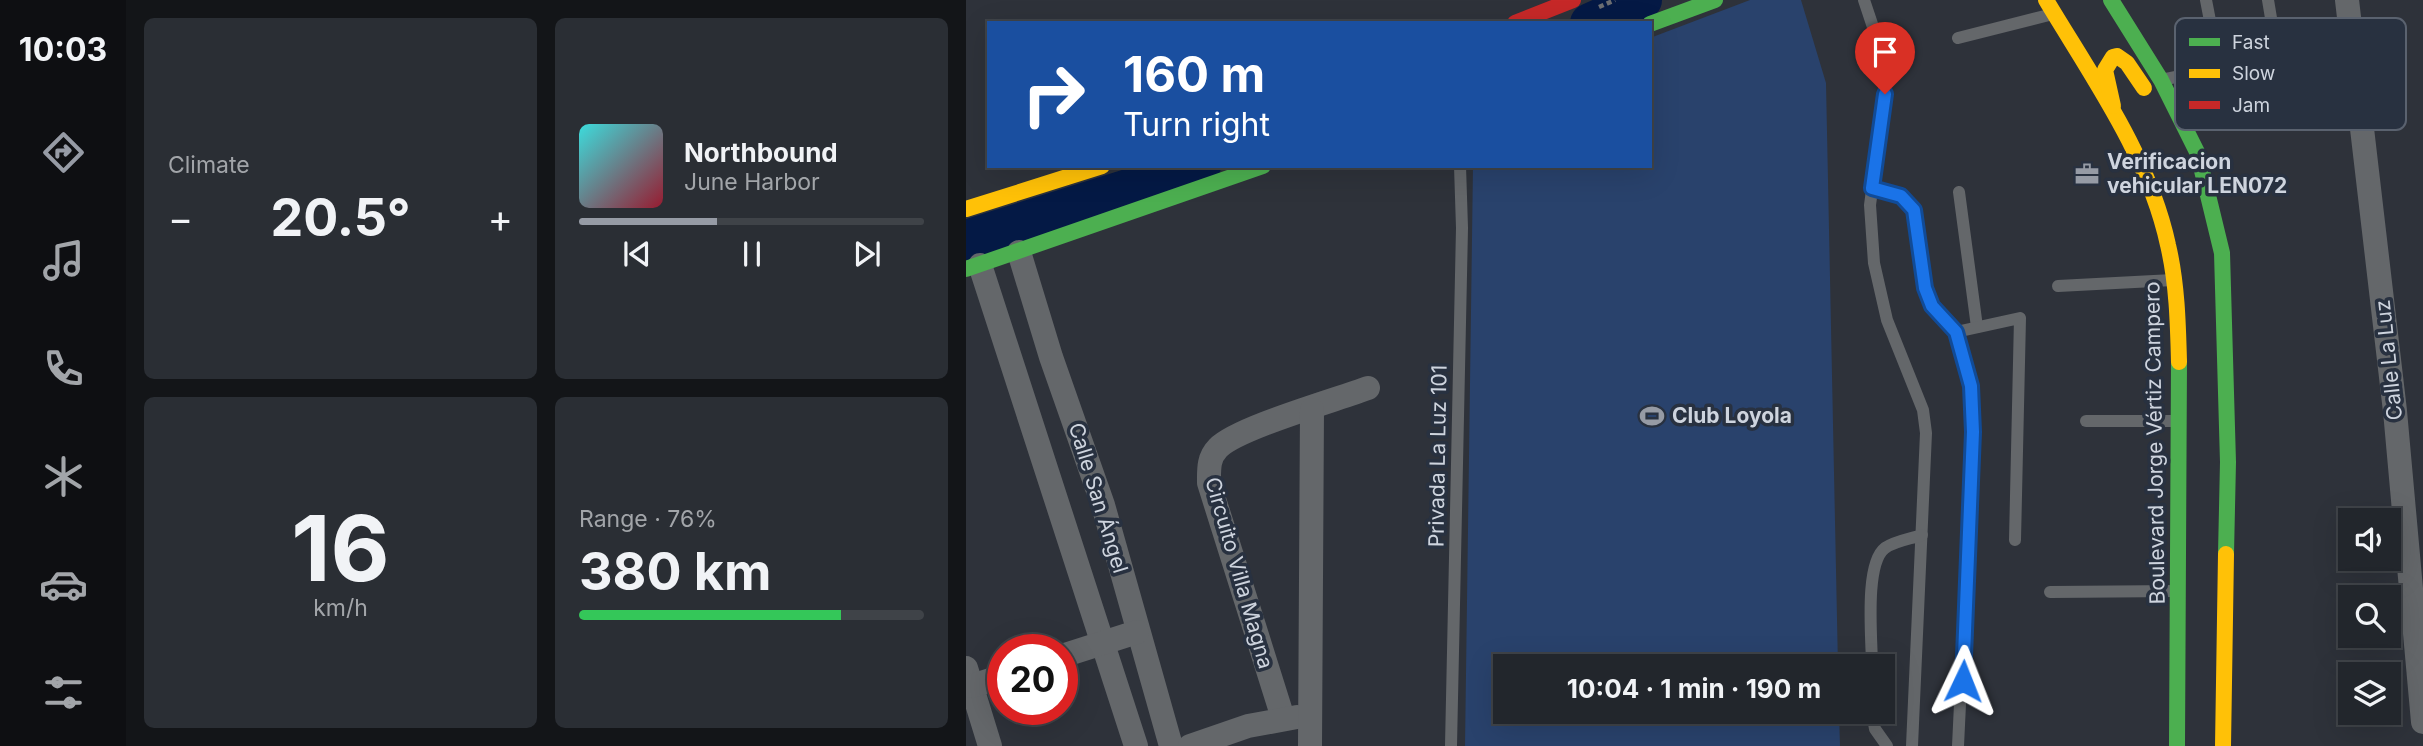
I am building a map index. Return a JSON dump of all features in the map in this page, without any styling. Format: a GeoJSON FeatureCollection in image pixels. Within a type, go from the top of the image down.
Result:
{"type":"FeatureCollection","features":[{"type":"Feature","properties":{"kind":"main road"},"geometry":{"type":"LineString","coordinates":[[1519,21],[1573,0]]}},
{"type":"Feature","properties":{"kind":"main road"},"geometry":{"type":"LineString","coordinates":[[1652,23],[1714,0]]}},
{"type":"Feature","properties":{"kind":"main road"},"geometry":{"type":"LineString","coordinates":[[2111,0],[2175,107]]}},
{"type":"Feature","properties":{"kind":"main road","name":"Boulevard Jorge Vértiz Campero"},"geometry":{"type":"LineString","coordinates":[[2050,7],[2118,125],[2154,203],[2168,241],[2174,280],[2179,422],[2177,746]]}},
{"type":"Feature","properties":{"kind":"main road"},"geometry":{"type":"LineString","coordinates":[[2118,125],[2105,70],[2113,57],[2118,56],[2127,62],[2150,100]]}},
{"type":"Feature","properties":{"kind":"main road"},"geometry":{"type":"LineString","coordinates":[[2186,130],[2207,182],[2222,253],[2226,294],[2228,462],[2223,746]]}},
{"type":"Feature","properties":{"kind":"main road"},"geometry":{"type":"LineString","coordinates":[[966,209],[1095,168]]}},
{"type":"Feature","properties":{"kind":"main road"},"geometry":{"type":"LineString","coordinates":[[973,267],[1257,168]]}},
{"type":"Feature","properties":{"kind":"main road"},"geometry":{"type":"LineString","coordinates":[[2189,186],[2207,260],[2226,294]]}},
{"type":"Feature","properties":{"kind":"street","name":"Calle La Luz"},"geometry":{"type":"LineString","coordinates":[[2347,0],[2349,18]]}},
{"type":"Feature","properties":{"kind":"street","name":"Calle La Luz"},"geometry":{"type":"LineString","coordinates":[[2363,130],[2395,411],[2423,722]]}},
{"type":"Feature","properties":{"kind":"street","name":"Calle San Ángel"},"geometry":{"type":"LineString","coordinates":[[1019,251],[1051,357],[1103,505],[1171,746]]}},
{"type":"Feature","properties":{"kind":"street","name":"Calle San Ángel"},"geometry":{"type":"LineString","coordinates":[[973,267],[1016,370],[1136,746]]}},
{"type":"Feature","properties":{"kind":"street","name":"Circuito Villa Magna"},"geometry":{"type":"LineString","coordinates":[[1283,718],[1209,483],[1208,464],[1217,448],[1239,434],[1368,388]]}},
{"type":"Feature","properties":{"kind":"street"},"geometry":{"type":"LineString","coordinates":[[1310,746],[1312,410]]}},
{"type":"Feature","properties":{"kind":"street"},"geometry":{"type":"LineString","coordinates":[[1078,651],[1138,632]]}},
{"type":"Feature","properties":{"kind":"street"},"geometry":{"type":"LineString","coordinates":[[987,676],[969,677],[990,746]]}},
{"type":"Feature","properties":{"kind":"street"},"geometry":{"type":"LineString","coordinates":[[1190,746],[1283,718],[1311,716]]}},
{"type":"Feature","properties":{"kind":"lane"},"geometry":{"type":"LineString","coordinates":[[1864,0],[1877,39],[1885,94],[1872,188],[1871,232],[1878,289],[1886,320],[1923,410],[1926,466],[1912,746]]}},
{"type":"Feature","properties":{"kind":"lane"},"geometry":{"type":"LineString","coordinates":[[2206,0],[2209,18]]}},
{"type":"Feature","properties":{"kind":"lane"},"geometry":{"type":"LineString","coordinates":[[2268,0],[2271,18]]}},
{"type":"Feature","properties":{"kind":"lane"},"geometry":{"type":"LineString","coordinates":[[1958,38],[2050,7]]}},
{"type":"Feature","properties":{"kind":"lane"},"geometry":{"type":"LineString","coordinates":[[2161,80],[2175,77]]}},
{"type":"Feature","properties":{"kind":"lane","name":"Privada La Luz 101"},"geometry":{"type":"LineString","coordinates":[[1451,746],[1462,228],[1460,168]]}},
{"type":"Feature","properties":{"kind":"lane"},"geometry":{"type":"LineString","coordinates":[[1872,188],[1901,196],[1914,210],[1925,288],[1932,306],[1956,332],[1974,406],[1958,746]]}},
{"type":"Feature","properties":{"kind":"lane"},"geometry":{"type":"LineString","coordinates":[[1959,192],[1977,327]]}},
{"type":"Feature","properties":{"kind":"lane"},"geometry":{"type":"LineString","coordinates":[[2058,286],[2174,280]]}},
{"type":"Feature","properties":{"kind":"lane"},"geometry":{"type":"LineString","coordinates":[[1956,332],[2020,318],[2015,540]]}},
{"type":"Feature","properties":{"kind":"lane"},"geometry":{"type":"LineString","coordinates":[[2086,421],[2179,422]]}},
{"type":"Feature","properties":{"kind":"lane"},"geometry":{"type":"LineString","coordinates":[[1872,654],[1872,573],[1877,558],[1896,542],[1922,535]]}},
{"type":"Feature","properties":{"kind":"lane"},"geometry":{"type":"LineString","coordinates":[[2050,592],[2180,591]]}},
{"type":"Feature","properties":{"kind":"lane"},"geometry":{"type":"LineString","coordinates":[[1874,724],[1886,746]]}},
{"type":"Feature","properties":{"kind":"shaded area","name":"Club Loyola"},"geometry":{"type":"Polygon","coordinates":[[[1750,0],[1801,0],[1826,83],[1838,654],[1493,654],[1493,724],[1839,724],[1840,746],[1465,746],[1473,168],[1652,168],[1652,37],[1750,0]]]}},
{"type":"Feature","properties":{"kind":"waterway"},"geometry":{"type":"LineString","coordinates":[[1595,21],[1642,0]]}},
{"type":"Feature","properties":{"kind":"waterway"},"geometry":{"type":"LineString","coordinates":[[966,240],[1195,168]]}},
{"type":"Feature","properties":{"kind":"traffic: fast"},"geometry":{"type":"LineString","coordinates":[[1652,23],[1715,0]]}},
{"type":"Feature","properties":{"kind":"traffic: fast"},"geometry":{"type":"LineString","coordinates":[[2111,0],[2161,80],[2175,108]]}},
{"type":"Feature","properties":{"kind":"traffic: fast"},"geometry":{"type":"LineString","coordinates":[[2186,130],[2198,154],[2222,253],[2228,462],[2226,554]]}},
{"type":"Feature","properties":{"kind":"traffic: fast"},"geometry":{"type":"LineString","coordinates":[[966,269],[1257,168]]}},
{"type":"Feature","properties":{"kind":"traffic: fast"},"geometry":{"type":"LineString","coordinates":[[2177,746],[2179,362]]}},
{"type":"Feature","properties":{"kind":"traffic: slow"},"geometry":{"type":"LineString","coordinates":[[2046,0],[2117,118],[2159,212],[2173,274],[2179,362]]}},
{"type":"Feature","properties":{"kind":"traffic: slow"},"geometry":{"type":"LineString","coordinates":[[2113,106],[2105,70],[2113,57],[2117,56],[2127,63],[2144,88]]}},
{"type":"Feature","properties":{"kind":"traffic: slow"},"geometry":{"type":"LineString","coordinates":[[966,209],[1096,168]]}},
{"type":"Feature","properties":{"kind":"traffic: slow"},"geometry":{"type":"LineString","coordinates":[[2223,746],[2226,554]]}},
{"type":"Feature","properties":{"kind":"traffic: jam"},"geometry":{"type":"LineString","coordinates":[[1520,21],[1573,0]]}},
{"type":"Feature","properties":{"kind":"place","name":"Verificacion vehicular LEN072"},"geometry":{"type":"Point","coordinates":[2087,174]}},
{"type":"Feature","properties":{"kind":"place","name":"Club Loyola"},"geometry":{"type":"Point","coordinates":[1652,416]}},
{"type":"Feature","properties":{"kind":"route"},"geometry":{"type":"LineString","coordinates":[[1885,94],[1872,188],[1901,196],[1914,210],[1925,288],[1932,306],[1956,332],[1974,406],[1963,681]]}}]}
